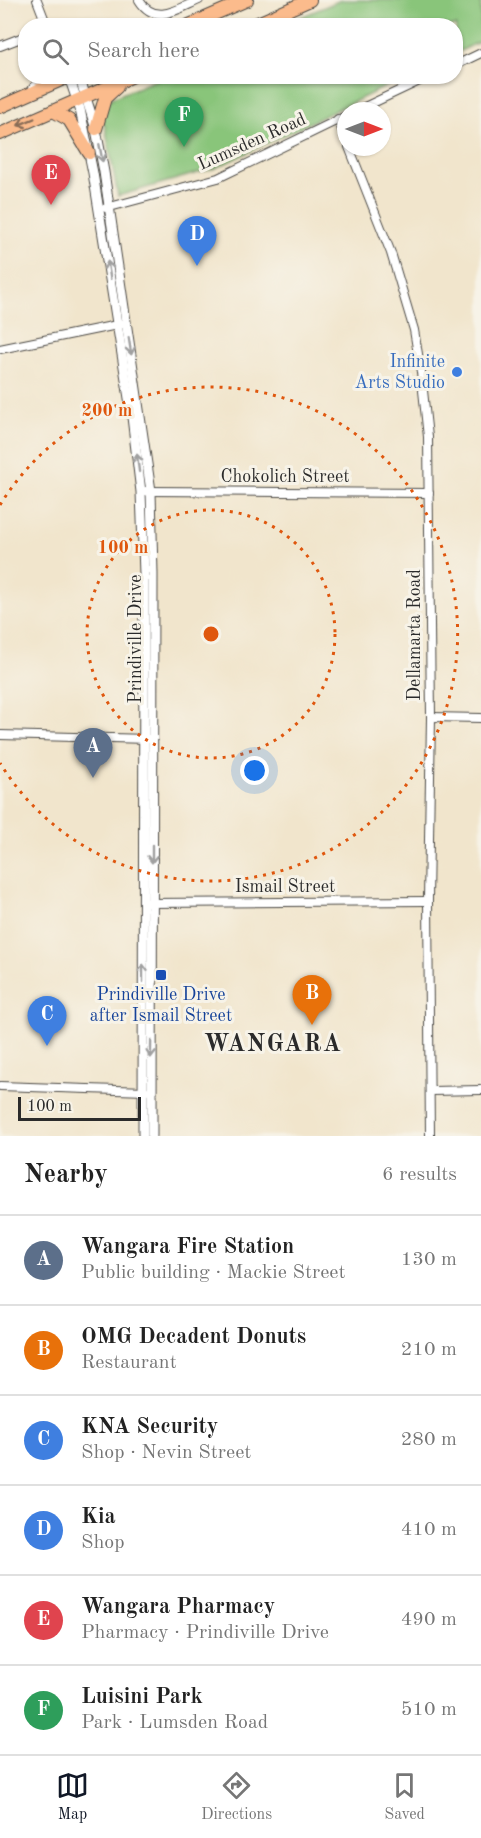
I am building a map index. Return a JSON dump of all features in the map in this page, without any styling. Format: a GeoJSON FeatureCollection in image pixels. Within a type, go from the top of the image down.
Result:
{"type":"FeatureCollection","features":[{"type":"Feature","properties":{"kind":"highway"},"geometry":{"type":"LineString","coordinates":[[203,18],[234,3],[247,0]]}},
{"type":"Feature","properties":{"kind":"highway"},"geometry":{"type":"LineString","coordinates":[[269,18],[310,0]]}},
{"type":"Feature","properties":{"kind":"highway"},"geometry":{"type":"LineString","coordinates":[[0,107],[53,84]]}},
{"type":"Feature","properties":{"kind":"highway"},"geometry":{"type":"LineString","coordinates":[[0,134],[116,84]]}},
{"type":"Feature","properties":{"kind":"highway"},"geometry":{"type":"LineString","coordinates":[[96,129],[105,98],[122,84]]}},
{"type":"Feature","properties":{"kind":"highway"},"geometry":{"type":"LineString","coordinates":[[53,111],[69,120],[89,153]]}},
{"type":"Feature","properties":{"kind":"street"},"geometry":{"type":"LineString","coordinates":[[37,0],[44,18]]}},
{"type":"Feature","properties":{"kind":"street"},"geometry":{"type":"LineString","coordinates":[[139,0],[144,8],[159,15],[199,0]]}},
{"type":"Feature","properties":{"kind":"street"},"geometry":{"type":"LineString","coordinates":[[0,46],[18,39]]}},
{"type":"Feature","properties":{"kind":"street"},"geometry":{"type":"LineString","coordinates":[[463,62],[481,53]]}},
{"type":"Feature","properties":{"kind":"street"},"geometry":{"type":"LineString","coordinates":[[23,97],[37,84]]}},
{"type":"Feature","properties":{"kind":"street","name":"Prindiville Drive"},"geometry":{"type":"LineString","coordinates":[[73,84],[96,129],[104,208],[146,491],[144,574],[148,739],[146,1091],[143,1136]]}},
{"type":"Feature","properties":{"kind":"street","name":"Prindiville Drive"},"geometry":{"type":"LineString","coordinates":[[80,84],[89,153],[104,208]]}},
{"type":"Feature","properties":{"kind":"street"},"geometry":{"type":"LineString","coordinates":[[375,102],[413,84]]}},
{"type":"Feature","properties":{"kind":"street","name":"Lumsden Road"},"geometry":{"type":"LineString","coordinates":[[104,208],[218,178],[337,120]]}},
{"type":"Feature","properties":{"kind":"street","name":"Dellamarta Road"},"geometry":{"type":"LineString","coordinates":[[353,156],[391,253],[414,330],[428,436],[430,1136]]}},
{"type":"Feature","properties":{"kind":"street"},"geometry":{"type":"LineString","coordinates":[[0,349],[122,324]]}},
{"type":"Feature","properties":{"kind":"street","name":"Chokolich Street"},"geometry":{"type":"LineString","coordinates":[[146,491],[429,493]]}},
{"type":"Feature","properties":{"kind":"street"},"geometry":{"type":"LineString","coordinates":[[430,717],[481,718]]}},
{"type":"Feature","properties":{"kind":"street"},"geometry":{"type":"LineString","coordinates":[[0,735],[148,739]]}},
{"type":"Feature","properties":{"kind":"street","name":"Ismail Street"},"geometry":{"type":"LineString","coordinates":[[147,903],[428,901]]}},
{"type":"Feature","properties":{"kind":"street"},"geometry":{"type":"LineString","coordinates":[[0,1086],[146,1091]]}},
{"type":"Feature","properties":{"kind":"street"},"geometry":{"type":"LineString","coordinates":[[430,1090],[481,1090]]}},
{"type":"Feature","properties":{"kind":"street","name":"Prindiville Drive"},"geometry":{"type":"LineString","coordinates":[[146,1091],[152,1136]]}},
{"type":"Feature","properties":{"kind":"green space"},"geometry":{"type":"Polygon","coordinates":[[[341,0],[481,0],[481,41],[463,50],[463,18],[299,18],[341,0]]]}},
{"type":"Feature","properties":{"kind":"green space"},"geometry":{"type":"Polygon","coordinates":[[[146,84],[391,84],[354,102],[337,102],[337,110],[215,168],[118,196],[105,126],[95,105],[146,84]]]}},
{"type":"Feature","properties":{"kind":"place","name":"Luisini Park"},"geometry":{"type":"Point","coordinates":[184,147]}},
{"type":"Feature","properties":{"kind":"place","name":"Wangara Pharmacy"},"geometry":{"type":"Point","coordinates":[51,205]}},
{"type":"Feature","properties":{"kind":"place","name":"Kia"},"geometry":{"type":"Point","coordinates":[197,266]}},
{"type":"Feature","properties":{"kind":"place","name":"Infinite Arts Studio"},"geometry":{"type":"Point","coordinates":[457,372]}},
{"type":"Feature","properties":{"kind":"place","name":"Wangara Fire Station"},"geometry":{"type":"Point","coordinates":[93,778]}},
{"type":"Feature","properties":{"kind":"place","name":"Prindiville Drive after Ismail Street"},"geometry":{"type":"Point","coordinates":[161,975]}},
{"type":"Feature","properties":{"kind":"place","name":"OMG Decadent Donuts"},"geometry":{"type":"Point","coordinates":[312,1025]}},
{"type":"Feature","properties":{"kind":"place","name":"KNA Security"},"geometry":{"type":"Point","coordinates":[47,1046]}},
{"type":"Feature","properties":{"kind":"district","name":"WANGARA"},"geometry":{"type":"Point","coordinates":[273,1045]}}]}
